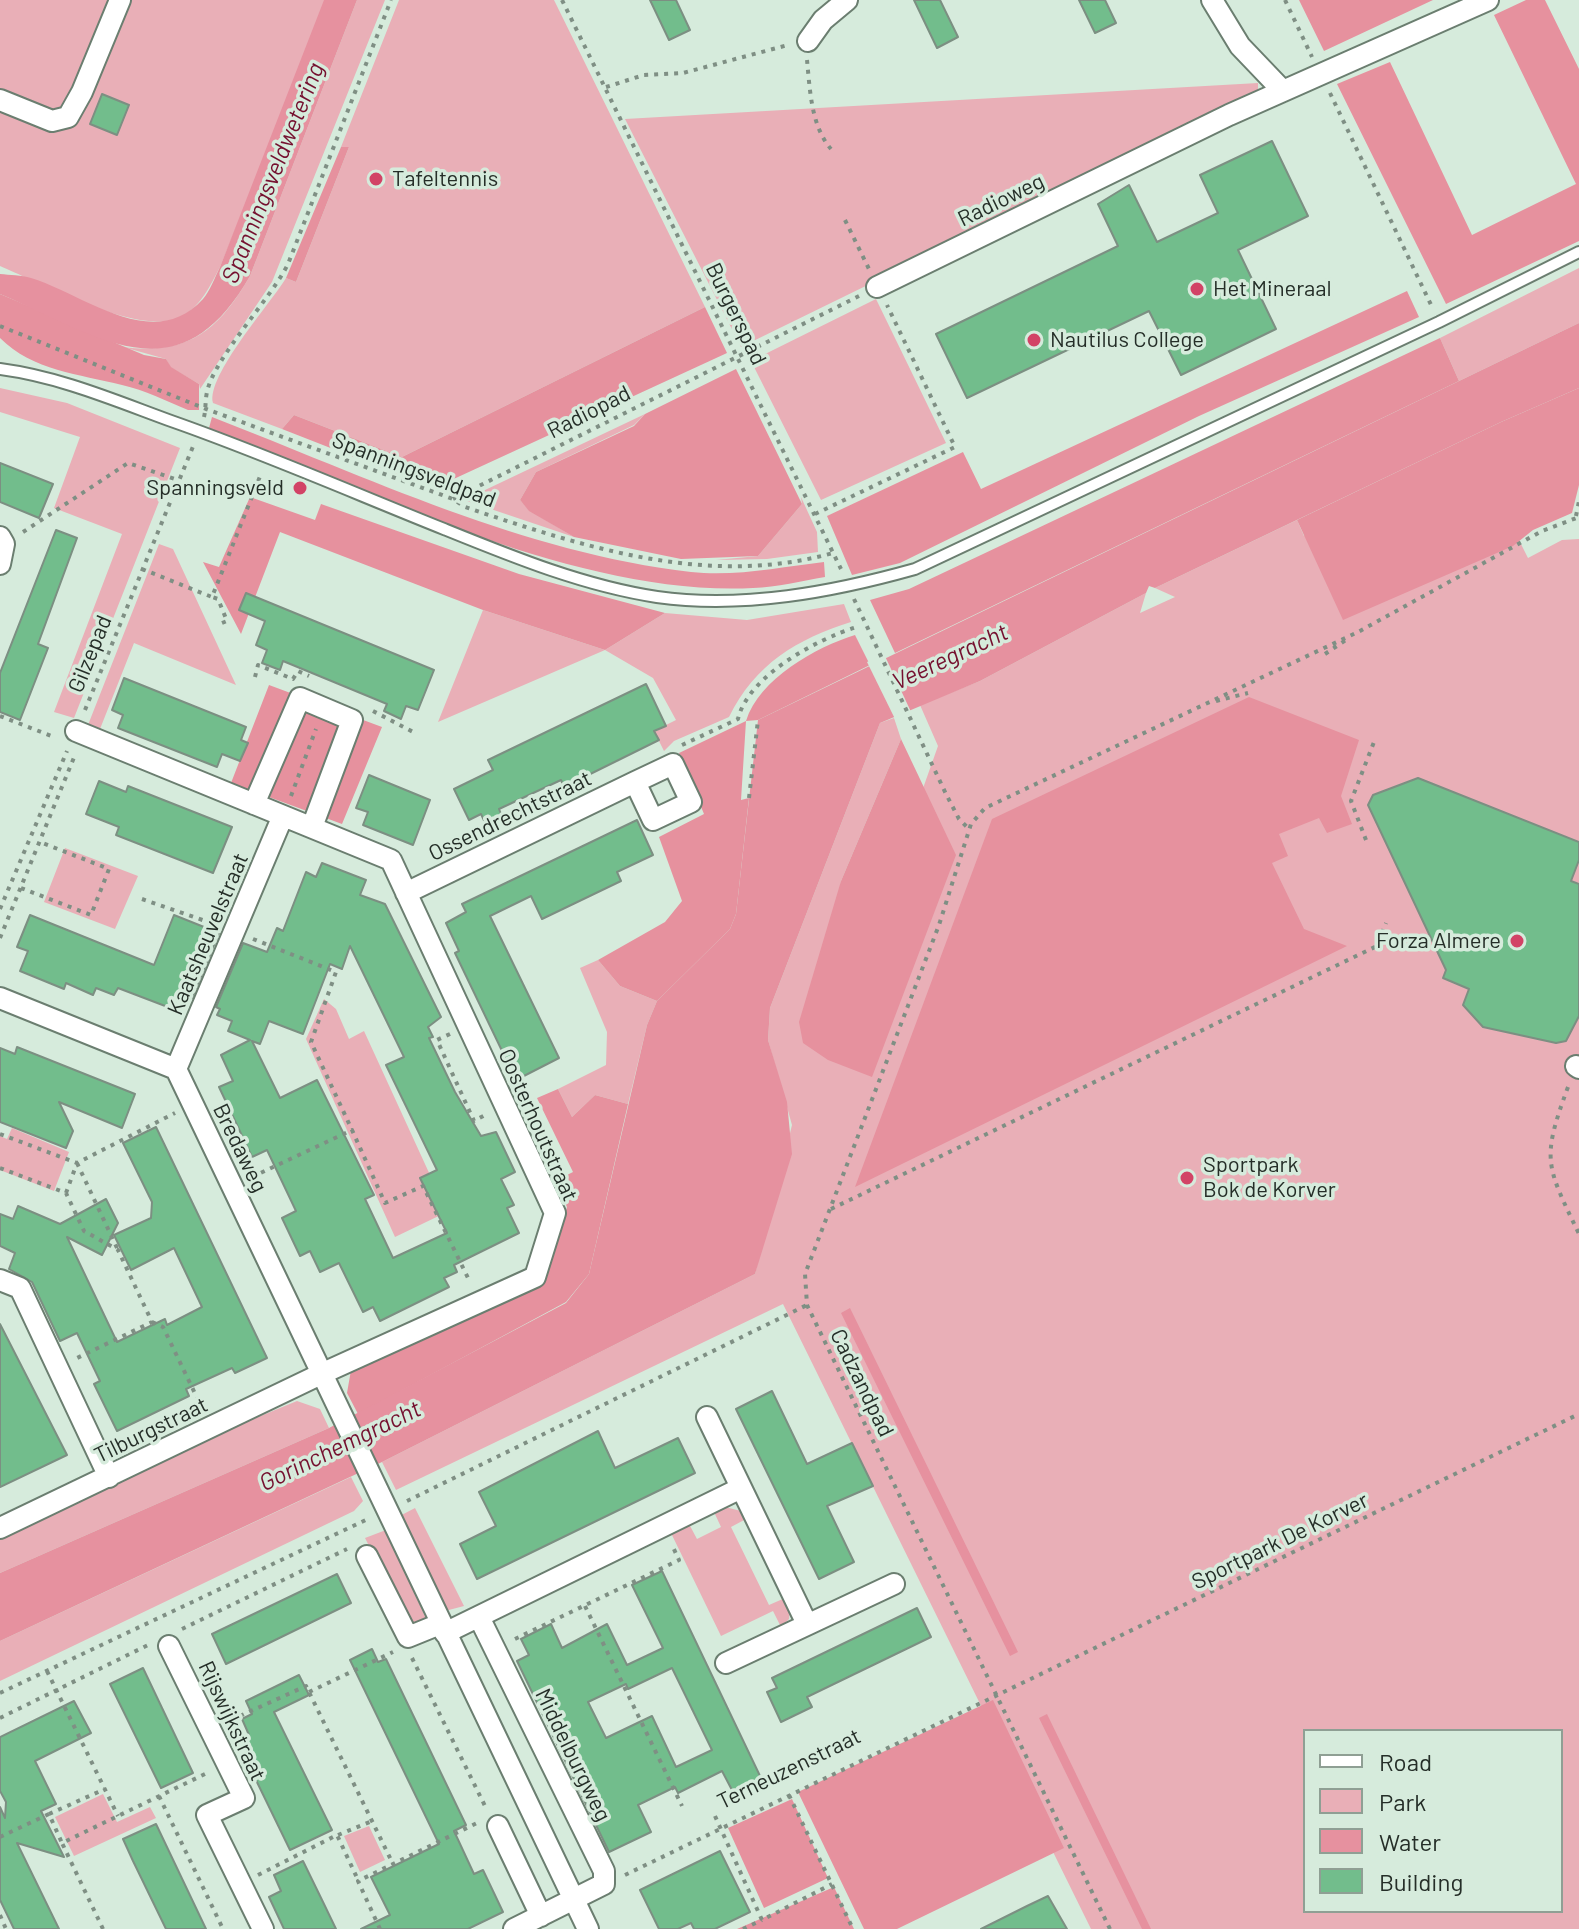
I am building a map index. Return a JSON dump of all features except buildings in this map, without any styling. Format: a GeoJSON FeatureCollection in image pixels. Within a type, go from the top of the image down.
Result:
{"type":"FeatureCollection","features":[{"type":"Feature","properties":{"kind":"street"},"geometry":{"type":"LineString","coordinates":[[0,100],[52,121],[68,117],[82,92],[120,0]]}},
{"type":"Feature","properties":{"kind":"street"},"geometry":{"type":"LineString","coordinates":[[808,41],[823,20],[847,0]]}},
{"type":"Feature","properties":{"kind":"street"},"geometry":{"type":"LineString","coordinates":[[1212,0],[1240,46],[1283,91]]}},
{"type":"Feature","properties":{"kind":"street","name":"Radioweg"},"geometry":{"type":"LineString","coordinates":[[877,287],[1283,91],[1488,0]]}},
{"type":"Feature","properties":{"kind":"street"},"geometry":{"type":"LineString","coordinates":[[254,804],[300,698],[352,720],[312,827]]}},
{"type":"Feature","properties":{"kind":"street","name":"Oosterhoutstraat"},"geometry":{"type":"LineString","coordinates":[[77,737],[391,860],[555,1213],[535,1277],[321,1374]]}},
{"type":"Feature","properties":{"kind":"street"},"geometry":{"type":"LineString","coordinates":[[635,782],[653,820],[691,802],[673,764]]}},
{"type":"Feature","properties":{"kind":"street","name":"Ossendrechtstraat"},"geometry":{"type":"LineString","coordinates":[[406,893],[673,764]]}},
{"type":"Feature","properties":{"kind":"street","name":"Kaatsheuvelstraat"},"geometry":{"type":"LineString","coordinates":[[176,1069],[282,818]]}},
{"type":"Feature","properties":{"kind":"street"},"geometry":{"type":"LineString","coordinates":[[0,998],[176,1069]]}},
{"type":"Feature","properties":{"kind":"street","name":"Bredaweg"},"geometry":{"type":"LineString","coordinates":[[176,1069],[443,1629]]}},
{"type":"Feature","properties":{"kind":"street"},"geometry":{"type":"LineString","coordinates":[[0,1280],[20,1288],[109,1477]]}},
{"type":"Feature","properties":{"kind":"street","name":"Tilburgstraat"},"geometry":{"type":"LineString","coordinates":[[0,1528],[321,1374]]}},
{"type":"Feature","properties":{"kind":"street"},"geometry":{"type":"LineString","coordinates":[[707,1417],[807,1624]]}},
{"type":"Feature","properties":{"kind":"street"},"geometry":{"type":"LineString","coordinates":[[367,1556],[408,1637],[479,1617],[741,1488]]}},
{"type":"Feature","properties":{"kind":"street"},"geometry":{"type":"LineString","coordinates":[[726,1663],[894,1584]]}},
{"type":"Feature","properties":{"kind":"street","name":"Middelburgweg"},"geometry":{"type":"LineString","coordinates":[[479,1617],[604,1871],[604,1884]]}},
{"type":"Feature","properties":{"kind":"street"},"geometry":{"type":"LineString","coordinates":[[443,1629],[588,1929]]}},
{"type":"Feature","properties":{"kind":"street","name":"Rijswijkstraat"},"geometry":{"type":"LineString","coordinates":[[166,1640],[244,1798],[207,1815],[263,1929]]}},
{"type":"Feature","properties":{"kind":"street"},"geometry":{"type":"LineString","coordinates":[[494,1821],[541,1916]]}},
{"type":"Feature","properties":{"kind":"street"},"geometry":{"type":"LineString","coordinates":[[514,1929],[604,1884]]}},
{"type":"Feature","properties":{"kind":"lane"},"geometry":{"type":"LineString","coordinates":[[0,369],[45,375],[200,431],[522,561],[623,591],[661,597],[735,601],[849,587],[915,569],[1439,322],[1579,252]]}},
{"type":"Feature","properties":{"kind":"path"},"geometry":{"type":"LineString","coordinates":[[206,409],[207,391],[219,369],[276,287],[288,264],[391,0]]}},
{"type":"Feature","properties":{"kind":"path","name":"Burgerspad"},"geometry":{"type":"LineString","coordinates":[[562,0],[739,354],[959,819],[970,827]]}},
{"type":"Feature","properties":{"kind":"path"},"geometry":{"type":"LineString","coordinates":[[1285,0],[1439,322]]}},
{"type":"Feature","properties":{"kind":"path"},"geometry":{"type":"LineString","coordinates":[[606,87],[644,75],[683,73],[808,41],[811,101],[824,141],[831,149]]}},
{"type":"Feature","properties":{"kind":"path"},"geometry":{"type":"LineString","coordinates":[[815,514],[955,447],[845,220]]}},
{"type":"Feature","properties":{"kind":"path"},"geometry":{"type":"LineString","coordinates":[[739,354],[877,287]]}},
{"type":"Feature","properties":{"kind":"path","name":"Spanningsveldpad"},"geometry":{"type":"LineString","coordinates":[[0,326],[206,409],[453,499],[465,507],[561,539],[685,566],[763,564],[833,553]]}},
{"type":"Feature","properties":{"kind":"path"},"geometry":{"type":"LineString","coordinates":[[58,359],[63,351]]}},
{"type":"Feature","properties":{"kind":"path","name":"Radiopad"},"geometry":{"type":"LineString","coordinates":[[453,499],[739,354]]}},
{"type":"Feature","properties":{"kind":"path","name":"Gilzepad"},"geometry":{"type":"LineString","coordinates":[[0,909],[77,737],[200,431],[206,409]]}},
{"type":"Feature","properties":{"kind":"path"},"geometry":{"type":"LineString","coordinates":[[1,548],[128,463],[178,480]]}},
{"type":"Feature","properties":{"kind":"path"},"geometry":{"type":"LineString","coordinates":[[212,597],[261,474]]}},
{"type":"Feature","properties":{"kind":"path"},"geometry":{"type":"LineString","coordinates":[[970,827],[985,808],[1358,632],[1577,516],[1579,501]]}},
{"type":"Feature","properties":{"kind":"path"},"geometry":{"type":"LineString","coordinates":[[142,569],[218,599],[227,621],[222,623]]}},
{"type":"Feature","properties":{"kind":"path"},"geometry":{"type":"LineString","coordinates":[[673,764],[675,749],[738,719],[740,708],[763,679],[783,663],[857,627]]}},
{"type":"Feature","properties":{"kind":"path"},"geometry":{"type":"LineString","coordinates":[[1325,654],[1358,632]]}},
{"type":"Feature","properties":{"kind":"path"},"geometry":{"type":"LineString","coordinates":[[1213,701],[1248,693]]}},
{"type":"Feature","properties":{"kind":"path"},"geometry":{"type":"LineString","coordinates":[[0,716],[77,737],[40,842],[0,938]]}},
{"type":"Feature","properties":{"kind":"path"},"geometry":{"type":"LineString","coordinates":[[749,798],[758,720]]}},
{"type":"Feature","properties":{"kind":"path"},"geometry":{"type":"LineString","coordinates":[[1366,840],[1351,801],[1374,742]]}},
{"type":"Feature","properties":{"kind":"path","name":"Cadzandpad"},"geometry":{"type":"LineString","coordinates":[[970,827],[939,925],[805,1274],[807,1305],[1110,1929]]}},
{"type":"Feature","properties":{"kind":"path"},"geometry":{"type":"LineString","coordinates":[[21,888],[91,915],[109,869],[40,842]]}},
{"type":"Feature","properties":{"kind":"path"},"geometry":{"type":"LineString","coordinates":[[142,899],[336,972],[311,1042],[385,1203],[423,1186],[480,1302]]}},
{"type":"Feature","properties":{"kind":"path"},"geometry":{"type":"LineString","coordinates":[[829,1210],[1377,946],[1386,923]]}},
{"type":"Feature","properties":{"kind":"path"},"geometry":{"type":"LineString","coordinates":[[467,1026],[437,1040],[474,1121],[505,1106]]}},
{"type":"Feature","properties":{"kind":"path"},"geometry":{"type":"LineString","coordinates":[[1577,1067],[1550,1135],[1548,1162],[1579,1234]]}},
{"type":"Feature","properties":{"kind":"path"},"geometry":{"type":"LineString","coordinates":[[66,1193],[77,1163],[192,1105]]}},
{"type":"Feature","properties":{"kind":"path"},"geometry":{"type":"LineString","coordinates":[[231,1186],[352,1130]]}},
{"type":"Feature","properties":{"kind":"path"},"geometry":{"type":"LineString","coordinates":[[0,1134],[77,1163],[152,1322],[163,1327],[211,1428]]}},
{"type":"Feature","properties":{"kind":"path"},"geometry":{"type":"LineString","coordinates":[[0,1168],[66,1193],[84,1231],[118,1250]]}},
{"type":"Feature","properties":{"kind":"path"},"geometry":{"type":"LineString","coordinates":[[58,1368],[152,1322]]}},
{"type":"Feature","properties":{"kind":"path","name":"Sportpark De Korver"},"geometry":{"type":"LineString","coordinates":[[995,1695],[1579,1414]]}},
{"type":"Feature","properties":{"kind":"path"},"geometry":{"type":"LineString","coordinates":[[0,1718],[361,1543],[367,1556]]}},
{"type":"Feature","properties":{"kind":"path"},"geometry":{"type":"LineString","coordinates":[[495,1649],[679,1560]]}},
{"type":"Feature","properties":{"kind":"path"},"geometry":{"type":"LineString","coordinates":[[585,1605],[682,1806]]}},
{"type":"Feature","properties":{"kind":"path"},"geometry":{"type":"LineString","coordinates":[[309,1692],[406,1646],[494,1821],[393,1864],[358,1881],[360,1884]]}},
{"type":"Feature","properties":{"kind":"path"},"geometry":{"type":"LineString","coordinates":[[47,1671],[118,1816]]}},
{"type":"Feature","properties":{"kind":"path"},"geometry":{"type":"LineString","coordinates":[[212,1729],[306,1686],[393,1864]]}},
{"type":"Feature","properties":{"kind":"path","name":"Terneuzenstraat"},"geometry":{"type":"LineString","coordinates":[[604,1884],[995,1695]]}},
{"type":"Feature","properties":{"kind":"path"},"geometry":{"type":"LineString","coordinates":[[62,1843],[227,1763]]}},
{"type":"Feature","properties":{"kind":"path"},"geometry":{"type":"LineString","coordinates":[[0,1837],[105,1789]]}},
{"type":"Feature","properties":{"kind":"path"},"geometry":{"type":"LineString","coordinates":[[789,1795],[853,1929]]}},
{"type":"Feature","properties":{"kind":"path"},"geometry":{"type":"LineString","coordinates":[[159,1796],[223,1929]]}},
{"type":"Feature","properties":{"kind":"path"},"geometry":{"type":"LineString","coordinates":[[49,1814],[103,1929]]}},
{"type":"Feature","properties":{"kind":"path"},"geometry":{"type":"LineString","coordinates":[[715,1816],[762,1920]]}},
{"type":"Feature","properties":{"kind":"path"},"geometry":{"type":"LineString","coordinates":[[241,1884],[337,1835],[372,1821]]}},
{"type":"Feature","properties":{"kind":"path"},"geometry":{"type":"LineString","coordinates":[[337,1835],[380,1929]]}},
{"type":"Feature","properties":{"kind":"path"},"geometry":{"type":"LineString","coordinates":[[743,1929],[832,1884]]}},
{"type":"Feature","properties":{"kind":"path"},"geometry":{"type":"LineString","coordinates":[[0,1915],[6,1929]]}},
{"type":"Feature","properties":{"kind":"green space"},"geometry":{"type":"Polygon","coordinates":[[[0,0],[329,0],[220,267],[200,300],[183,316],[165,321],[118,315],[0,266],[0,0]]]}},
{"type":"Feature","properties":{"kind":"green space"},"geometry":{"type":"Polygon","coordinates":[[[357,0],[385,0],[272,282],[200,389],[199,384],[170,367],[166,359],[123,347],[146,349],[184,343],[213,325],[238,295],[250,276],[357,0]]]}},
{"type":"Feature","properties":{"kind":"green space"},"geometry":{"type":"Polygon","coordinates":[[[399,0],[554,0],[705,307],[402,457],[294,415],[282,429],[213,403],[219,376],[241,340],[286,278],[296,282],[349,147],[341,147],[399,0]]]}},
{"type":"Feature","properties":{"kind":"green space"},"geometry":{"type":"Polygon","coordinates":[[[1258,83],[1258,94],[741,347],[625,119],[1258,83]]]}},
{"type":"Feature","properties":{"kind":"green space"},"geometry":{"type":"Polygon","coordinates":[[[1579,268],[1579,323],[1459,381],[1440,338],[1579,268]]]}},
{"type":"Feature","properties":{"kind":"green space"},"geometry":{"type":"Polygon","coordinates":[[[876,299],[946,443],[821,500],[751,361],[876,299]]]}},
{"type":"Feature","properties":{"kind":"green space"},"geometry":{"type":"Polygon","coordinates":[[[0,388],[67,403],[180,448],[74,718],[54,712],[122,534],[54,508],[80,437],[0,412],[0,388]]]}},
{"type":"Feature","properties":{"kind":"green space"},"geometry":{"type":"Polygon","coordinates":[[[645,414],[634,425],[536,472],[520,500],[529,510],[574,537],[464,500],[645,414]]]}},
{"type":"Feature","properties":{"kind":"green space","name":"Sportpark Bok de Korver"},"geometry":{"type":"Polygon","coordinates":[[[1476,455],[1528,558],[1562,540],[1579,539],[1579,1929],[1091,1929],[783,1304],[396,1490],[382,1462],[755,1274],[792,1125],[768,1040],[770,1008],[880,723],[894,718],[901,739],[841,881],[827,1059],[938,746],[920,705],[980,681],[1146,593],[1140,613],[1175,597],[1155,588],[1297,520],[1304,536],[1476,455]]]}},
{"type":"Feature","properties":{"kind":"green space"},"geometry":{"type":"Polygon","coordinates":[[[801,497],[817,532],[818,552],[767,559],[716,560],[758,556],[802,504],[801,497]]]}},
{"type":"Feature","properties":{"kind":"green space"},"geometry":{"type":"Polygon","coordinates":[[[159,544],[173,549],[236,685],[134,643],[100,729],[88,725],[159,544]]]}},
{"type":"Feature","properties":{"kind":"green space"},"geometry":{"type":"Polygon","coordinates":[[[844,604],[851,622],[813,637],[780,656],[751,682],[729,717],[674,741],[664,751],[654,731],[676,720],[653,678],[605,650],[665,613],[747,620],[844,604]]]}},
{"type":"Feature","properties":{"kind":"green space"},"geometry":{"type":"Polygon","coordinates":[[[483,610],[605,650],[438,722],[483,610]]]}},
{"type":"Feature","properties":{"kind":"green space"},"geometry":{"type":"Polygon","coordinates":[[[65,848],[138,876],[115,929],[44,902],[65,848]]]}},
{"type":"Feature","properties":{"kind":"green space"},"geometry":{"type":"Polygon","coordinates":[[[598,960],[620,986],[657,1001],[647,1025],[628,1104],[595,1095],[572,1117],[558,1089],[606,1065],[607,1032],[580,968],[598,960]]]}},
{"type":"Feature","properties":{"kind":"green space"},"geometry":{"type":"Polygon","coordinates":[[[324,999],[336,1009],[349,1039],[364,1031],[447,1212],[395,1237],[306,1039],[324,999]]]}},
{"type":"Feature","properties":{"kind":"green space"},"geometry":{"type":"Polygon","coordinates":[[[12,1128],[69,1152],[54,1191],[0,1170],[0,1136],[7,1139],[12,1128]]]}},
{"type":"Feature","properties":{"kind":"green space"},"geometry":{"type":"Polygon","coordinates":[[[297,1401],[320,1409],[329,1428],[0,1573],[0,1537],[195,1443],[297,1401]]]}},
{"type":"Feature","properties":{"kind":"green space"},"geometry":{"type":"Polygon","coordinates":[[[351,1477],[363,1501],[354,1511],[0,1681],[0,1641],[351,1477]]]}},
{"type":"Feature","properties":{"kind":"green space"},"geometry":{"type":"Polygon","coordinates":[[[725,1507],[741,1511],[746,1519],[731,1527],[769,1605],[785,1598],[790,1609],[789,1619],[781,1627],[773,1611],[721,1636],[671,1533],[689,1524],[697,1539],[721,1527],[714,1512],[725,1507]]]}},
{"type":"Feature","properties":{"kind":"green space"},"geometry":{"type":"Polygon","coordinates":[[[415,1508],[464,1606],[445,1611],[394,1519],[415,1508]]]}},
{"type":"Feature","properties":{"kind":"green space"},"geometry":{"type":"Polygon","coordinates":[[[386,1530],[427,1621],[411,1629],[365,1538],[386,1530]]]}},
{"type":"Feature","properties":{"kind":"green space"},"geometry":{"type":"Polygon","coordinates":[[[103,1794],[117,1822],[150,1807],[156,1818],[74,1856],[55,1817],[103,1794]]]}},
{"type":"Feature","properties":{"kind":"green space"},"geometry":{"type":"Polygon","coordinates":[[[369,1826],[385,1860],[360,1872],[344,1836],[369,1826]]]}},
{"type":"Feature","properties":{"kind":"shaded area"},"geometry":{"type":"Polygon","coordinates":[[[1299,0],[1433,0],[1324,51],[1299,0]]]}},
{"type":"Feature","properties":{"kind":"shaded area"},"geometry":{"type":"Polygon","coordinates":[[[1526,0],[1545,0],[1579,69],[1579,241],[1446,304],[1337,84],[1390,62],[1472,235],[1576,184],[1494,15],[1526,0]]]}},
{"type":"Feature","properties":{"kind":"shaded area"},"geometry":{"type":"Polygon","coordinates":[[[341,147],[349,147],[296,282],[286,278],[341,147]]]}},
{"type":"Feature","properties":{"kind":"shaded area"},"geometry":{"type":"Polygon","coordinates":[[[1407,291],[1419,317],[1199,416],[900,563],[852,575],[827,516],[963,452],[981,489],[1407,291]]]}},
{"type":"Feature","properties":{"kind":"shaded area"},"geometry":{"type":"Polygon","coordinates":[[[0,294],[144,355],[166,359],[171,367],[199,384],[199,410],[188,410],[139,390],[57,370],[27,358],[0,338],[0,294]]]}},
{"type":"Feature","properties":{"kind":"shaded area"},"geometry":{"type":"Polygon","coordinates":[[[705,307],[727,353],[445,483],[420,483],[282,429],[294,415],[402,457],[705,307]]]}},
{"type":"Feature","properties":{"kind":"shaded area"},"geometry":{"type":"Polygon","coordinates":[[[1440,338],[1459,381],[895,653],[870,600],[909,589],[1440,338]]]}},
{"type":"Feature","properties":{"kind":"shaded area"},"geometry":{"type":"Polygon","coordinates":[[[736,369],[802,504],[758,556],[681,559],[574,537],[529,511],[520,500],[536,472],[634,426],[645,414],[736,369]]]}},
{"type":"Feature","properties":{"kind":"shaded area"},"geometry":{"type":"Polygon","coordinates":[[[1579,388],[1579,485],[1572,513],[1533,530],[1513,546],[1343,620],[1297,520],[1579,388]]]}},
{"type":"Feature","properties":{"kind":"shaded area"},"geometry":{"type":"Polygon","coordinates":[[[212,417],[447,510],[568,548],[629,562],[708,573],[758,571],[824,562],[825,577],[753,588],[686,586],[617,576],[547,558],[406,509],[209,428],[212,417]]]}},
{"type":"Feature","properties":{"kind":"shaded area"},"geometry":{"type":"Polygon","coordinates":[[[250,497],[315,520],[321,504],[519,574],[665,613],[605,650],[483,610],[280,532],[241,634],[203,562],[219,567],[250,497]]]}},
{"type":"Feature","properties":{"kind":"shaded area"},"geometry":{"type":"Polygon","coordinates":[[[855,635],[870,665],[758,720],[746,721],[753,706],[776,678],[807,656],[855,635]]]}},
{"type":"Feature","properties":{"kind":"shaded area"},"geometry":{"type":"Polygon","coordinates":[[[269,685],[382,727],[342,824],[231,783],[269,685]]]}},
{"type":"Feature","properties":{"kind":"shaded area"},"geometry":{"type":"Polygon","coordinates":[[[1249,697],[1359,740],[1341,796],[1352,824],[1327,833],[1319,818],[1279,834],[1288,856],[1272,863],[1304,929],[1347,946],[855,1187],[992,819],[1249,697]]]}},
{"type":"Feature","properties":{"kind":"shaded area"},"geometry":{"type":"Polygon","coordinates":[[[746,721],[741,800],[749,798],[736,914],[730,929],[657,1001],[620,986],[598,960],[665,922],[682,901],[659,837],[704,814],[679,753],[746,721]]]}},
{"type":"Feature","properties":{"kind":"shaded area"},"geometry":{"type":"Polygon","coordinates":[[[901,739],[956,855],[872,1077],[828,1060],[803,1043],[799,1022],[841,881],[901,739]]]}},
{"type":"Feature","properties":{"kind":"shaded area"},"geometry":{"type":"Polygon","coordinates":[[[558,1089],[572,1117],[595,1095],[628,1104],[589,1274],[566,1302],[358,1414],[347,1393],[351,1370],[545,1277],[567,1207],[555,1181],[573,1172],[537,1098],[558,1089]]]}},
{"type":"Feature","properties":{"kind":"shaded area"},"geometry":{"type":"Polygon","coordinates":[[[993,1700],[1064,1848],[897,1929],[864,1929],[798,1792],[993,1700]]]}},
{"type":"Feature","properties":{"kind":"shaded area"},"geometry":{"type":"Polygon","coordinates":[[[792,1799],[828,1878],[764,1908],[728,1828],[792,1799]]]}},
{"type":"Feature","properties":{"kind":"shaded area"},"geometry":{"type":"Polygon","coordinates":[[[834,1887],[854,1929],[737,1929],[834,1887]]]}},
{"type":"Feature","properties":{"kind":"water","name":"Spanningsveldwetering"},"geometry":{"type":"Polygon","coordinates":[[[324,0],[357,0],[250,276],[223,314],[195,337],[166,348],[136,348],[71,327],[0,294],[0,274],[23,276],[118,315],[141,321],[162,321],[183,315],[203,299],[220,267],[324,0]]]}},
{"type":"Feature","properties":{"kind":"water"},"geometry":{"type":"Polygon","coordinates":[[[1579,323],[1579,388],[1501,422],[1155,588],[1149,586],[1146,593],[980,681],[880,723],[770,1008],[768,1040],[787,1102],[792,1154],[755,1274],[382,1462],[0,1641],[0,1573],[329,1428],[566,1303],[589,1274],[647,1025],[657,1001],[730,929],[736,914],[758,720],[1579,323]]]}},
{"type":"Feature","properties":{"kind":"water"},"geometry":{"type":"Polygon","coordinates":[[[850,1308],[1018,1652],[1010,1656],[841,1313],[850,1308]]]}},
{"type":"Feature","properties":{"kind":"water"},"geometry":{"type":"Polygon","coordinates":[[[1047,1714],[1151,1929],[1142,1929],[1039,1718],[1047,1714]]]}},
{"type":"Feature","properties":{"kind":"pier"},"geometry":{"type":"Polygon","coordinates":[[[884,654],[912,714],[896,721],[867,662],[884,654]]]}},
{"type":"Feature","properties":{"kind":"place","name":"Tafeltennis"},"geometry":{"type":"Point","coordinates":[376,179]}},
{"type":"Feature","properties":{"kind":"place","name":"Het Mineraal"},"geometry":{"type":"Point","coordinates":[1197,289]}},
{"type":"Feature","properties":{"kind":"place","name":"Nautilus College"},"geometry":{"type":"Point","coordinates":[1034,340]}},
{"type":"Feature","properties":{"kind":"place","name":"Spanningsveld"},"geometry":{"type":"Point","coordinates":[300,488]}},
{"type":"Feature","properties":{"kind":"place","name":"Forza Almere"},"geometry":{"type":"Point","coordinates":[1517,941]}},
{"type":"Feature","properties":{"kind":"place","name":"Sportpark Bok de Korver"},"geometry":{"type":"Point","coordinates":[1187,1178]}},
{"type":"Feature","properties":{"kind":"water label","name":"Veeregracht"},"geometry":{"type":"Point","coordinates":[950,657]}},
{"type":"Feature","properties":{"kind":"water label","name":"Gorinchemgracht"},"geometry":{"type":"Point","coordinates":[340,1446]}}]}
